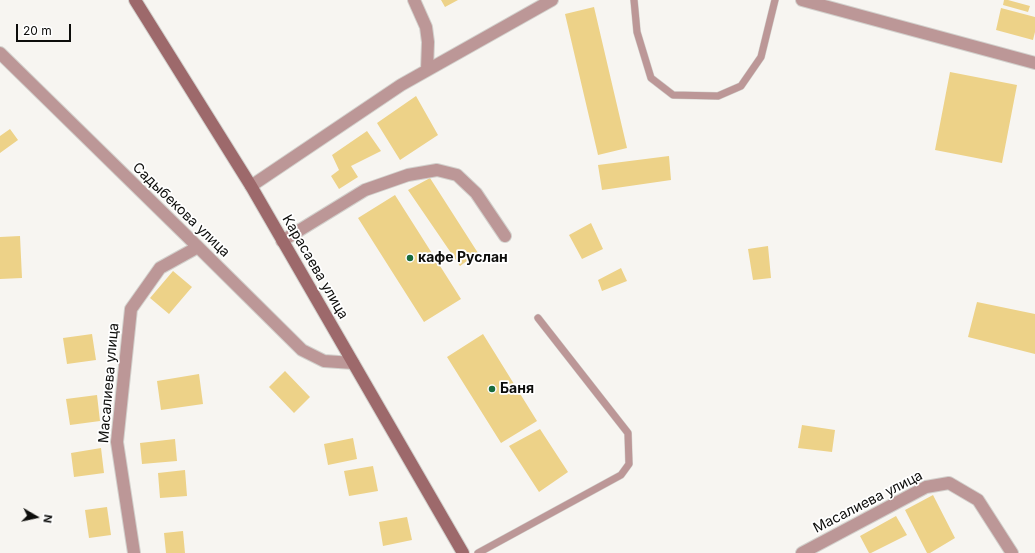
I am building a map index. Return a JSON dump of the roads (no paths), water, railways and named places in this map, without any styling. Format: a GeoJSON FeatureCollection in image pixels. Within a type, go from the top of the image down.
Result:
{"type":"FeatureCollection","features":[{"type":"Feature","properties":{"kind":"street","name":"Карасаева улица"},"geometry":{"type":"LineString","coordinates":[[135,0],[251,186],[463,553]]}},
{"type":"Feature","properties":{"kind":"street"},"geometry":{"type":"LineString","coordinates":[[414,0],[426,26],[428,42],[427,70]]}},
{"type":"Feature","properties":{"kind":"street"},"geometry":{"type":"LineString","coordinates":[[251,186],[401,85],[552,0]]}},
{"type":"Feature","properties":{"kind":"street"},"geometry":{"type":"LineString","coordinates":[[802,0],[1035,63]]}},
{"type":"Feature","properties":{"kind":"street","name":"Садыбекова улица"},"geometry":{"type":"LineString","coordinates":[[0,53],[302,350],[324,361],[353,363]]}},
{"type":"Feature","properties":{"kind":"street"},"geometry":{"type":"LineString","coordinates":[[282,241],[365,190],[408,175],[436,170],[457,175],[476,193],[505,236]]}},
{"type":"Feature","properties":{"kind":"street","name":"Масалиева улица"},"geometry":{"type":"LineString","coordinates":[[134,553],[117,442],[131,309],[160,268],[198,247]]}},
{"type":"Feature","properties":{"kind":"street","name":"Масалиева улица"},"geometry":{"type":"LineString","coordinates":[[802,553],[926,487],[949,483],[978,500],[1012,553]]}},
{"type":"Feature","properties":{"kind":"lane"},"geometry":{"type":"LineString","coordinates":[[634,0],[637,32],[651,78],[673,95],[718,96],[741,86],[761,56],[775,0]]}},
{"type":"Feature","properties":{"kind":"lane"},"geometry":{"type":"LineString","coordinates":[[478,553],[621,475],[629,464],[628,433],[538,318]]}},
{"type":"Feature","properties":{"kind":"place","name":"кафе Руслан"},"geometry":{"type":"Point","coordinates":[410,258]}},
{"type":"Feature","properties":{"kind":"place","name":"Баня"},"geometry":{"type":"Point","coordinates":[492,389]}}]}
